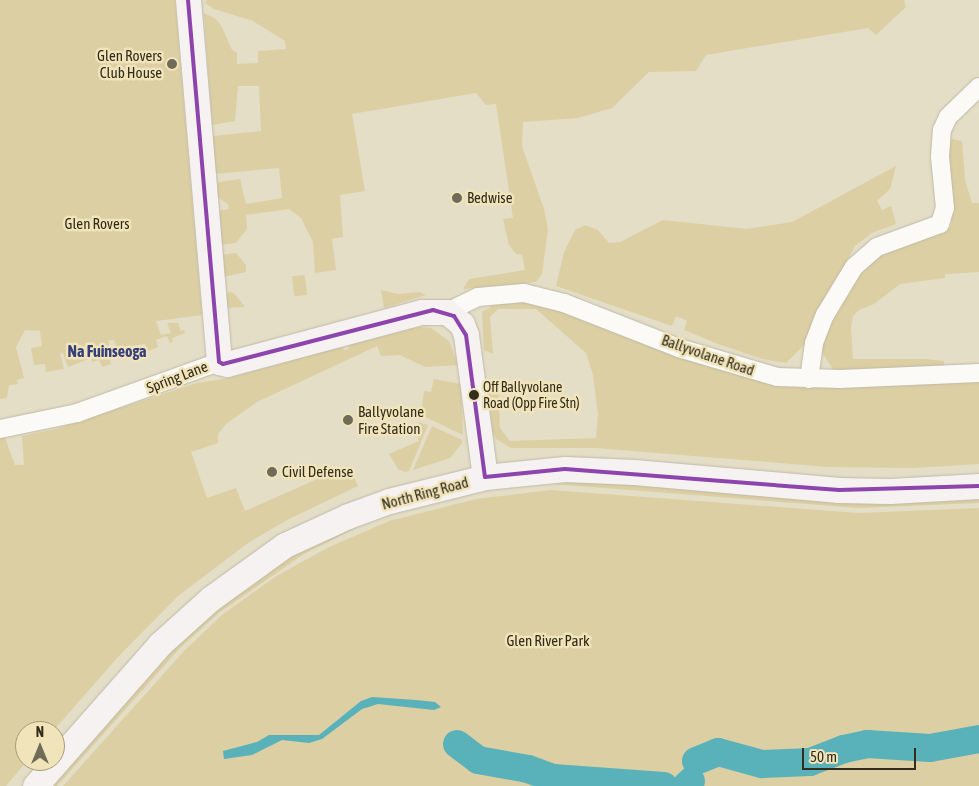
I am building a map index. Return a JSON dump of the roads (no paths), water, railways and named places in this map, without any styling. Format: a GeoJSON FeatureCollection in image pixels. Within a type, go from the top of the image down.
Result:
{"type":"FeatureCollection","features":[{"type":"Feature","properties":{"kind":"main road"},"geometry":{"type":"LineString","coordinates":[[188,0],[219,362]]}},
{"type":"Feature","properties":{"kind":"main road","name":"Spring Lane"},"geometry":{"type":"LineString","coordinates":[[219,362],[228,364],[421,312],[447,312]]}},
{"type":"Feature","properties":{"kind":"main road"},"geometry":{"type":"LineString","coordinates":[[447,312],[462,324],[466,335],[485,477]]}},
{"type":"Feature","properties":{"kind":"main road","name":"North Ring Road"},"geometry":{"type":"LineString","coordinates":[[35,786],[160,644],[210,599],[261,561],[310,532],[389,501],[485,477],[565,469],[634,472],[839,490],[890,491],[979,486]]}},
{"type":"Feature","properties":{"kind":"street"},"geometry":{"type":"LineString","coordinates":[[809,379],[810,361],[822,325],[854,267],[878,247],[940,224],[945,208],[940,157],[942,130],[948,117],[979,87]]}},
{"type":"Feature","properties":{"kind":"street","name":"Ballyvolane Road"},"geometry":{"type":"LineString","coordinates":[[447,312],[478,297],[505,293],[538,296],[750,371],[809,379],[979,373]]}},
{"type":"Feature","properties":{"kind":"street","name":"Spring Lane"},"geometry":{"type":"LineString","coordinates":[[0,429],[77,413],[219,362]]}},
{"type":"Feature","properties":{"kind":"water"},"geometry":{"type":"Polygon","coordinates":[[[372,697],[435,702],[441,707],[434,710],[378,704],[362,709],[322,739],[309,743],[282,740],[252,755],[224,759],[223,751],[257,742],[269,735],[319,735],[361,701],[372,697]]]}},
{"type":"Feature","properties":{"kind":"waterway"},"geometry":{"type":"LineString","coordinates":[[696,761],[718,752],[762,764],[810,762],[844,749],[867,744],[930,748],[979,739]]}},
{"type":"Feature","properties":{"kind":"waterway"},"geometry":{"type":"LineString","coordinates":[[457,744],[478,760],[528,769],[553,778],[664,786]]}},
{"type":"Feature","properties":{"kind":"waterway"},"geometry":{"type":"LineString","coordinates":[[686,786],[691,781]]}},
{"type":"Feature","properties":{"kind":"place","name":"Glen Rovers Club House"},"geometry":{"type":"Point","coordinates":[172,64]}},
{"type":"Feature","properties":{"kind":"place","name":"Bedwise"},"geometry":{"type":"Point","coordinates":[457,198]}},
{"type":"Feature","properties":{"kind":"place","name":"Off Ballyvolane Road (Opp Fire Stn)"},"geometry":{"type":"Point","coordinates":[474,395]}},
{"type":"Feature","properties":{"kind":"place","name":"Ballyvolane Fire Station"},"geometry":{"type":"Point","coordinates":[348,420]}},
{"type":"Feature","properties":{"kind":"place","name":"Civil Defense"},"geometry":{"type":"Point","coordinates":[272,472]}},
{"type":"Feature","properties":{"kind":"district","name":"Na Fuinseoga"},"geometry":{"type":"Point","coordinates":[107,351]}},
{"type":"Feature","properties":{"kind":"park label","name":"Glen Rovers"},"geometry":{"type":"Point","coordinates":[97,224]}},
{"type":"Feature","properties":{"kind":"park label","name":"Glen River Park"},"geometry":{"type":"Point","coordinates":[548,641]}}]}
